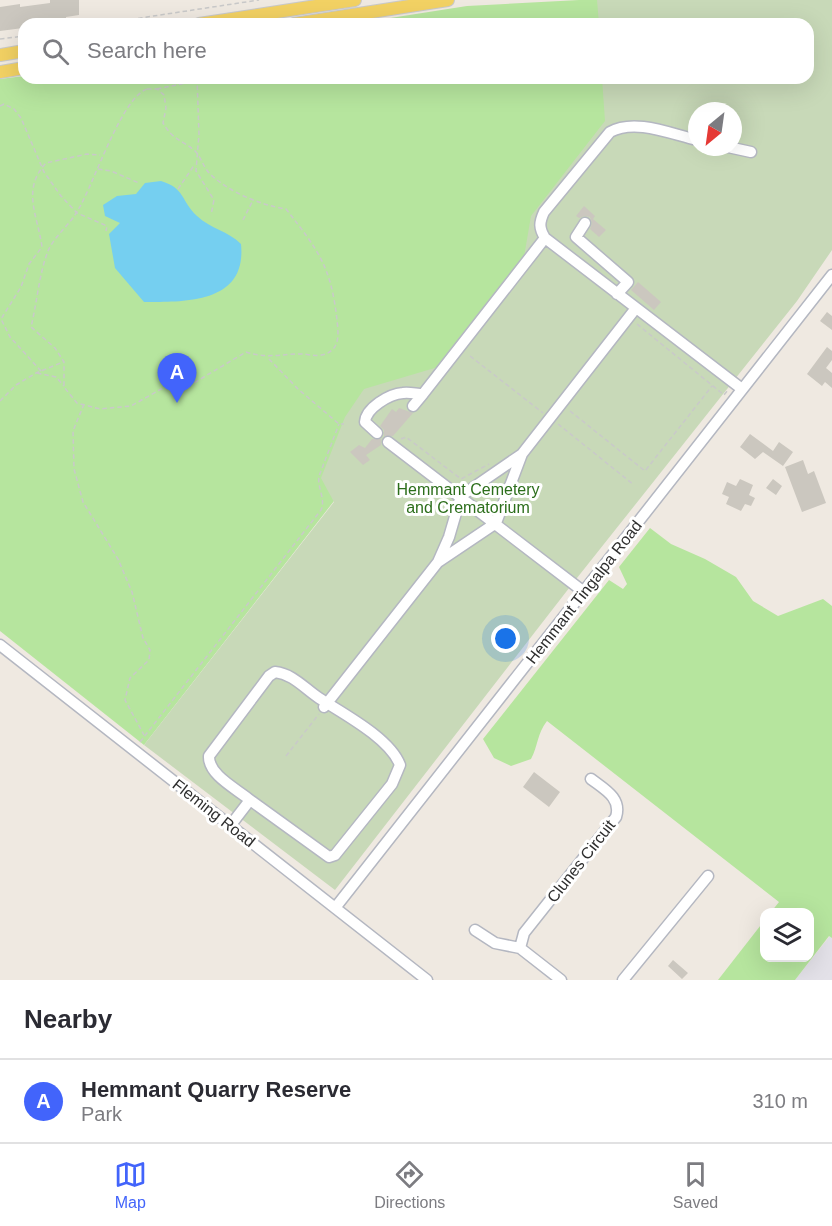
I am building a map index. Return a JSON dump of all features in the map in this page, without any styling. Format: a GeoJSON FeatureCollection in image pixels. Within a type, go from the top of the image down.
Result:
{"type":"FeatureCollection","features":[{"type":"Feature","properties":{"kind":"main road"},"geometry":{"type":"LineString","coordinates":[[238,18],[355,0]]}},
{"type":"Feature","properties":{"kind":"main road"},"geometry":{"type":"LineString","coordinates":[[332,18],[448,0]]}},
{"type":"Feature","properties":{"kind":"main road"},"geometry":{"type":"LineString","coordinates":[[0,54],[18,52]]}},
{"type":"Feature","properties":{"kind":"main road"},"geometry":{"type":"LineString","coordinates":[[0,72],[18,69]]}},
{"type":"Feature","properties":{"kind":"street"},"geometry":{"type":"LineString","coordinates":[[688,138],[633,126],[619,127],[610,132],[544,212],[539,223],[545,238],[738,386]]}},
{"type":"Feature","properties":{"kind":"street"},"geometry":{"type":"LineString","coordinates":[[742,150],[751,152]]}},
{"type":"Feature","properties":{"kind":"street"},"geometry":{"type":"LineString","coordinates":[[585,223],[576,237],[628,282],[617,294]]}},
{"type":"Feature","properties":{"kind":"street"},"geometry":{"type":"LineString","coordinates":[[413,406],[545,238]]}},
{"type":"Feature","properties":{"kind":"street","name":"Hemmant Tingalpa Road"},"geometry":{"type":"LineString","coordinates":[[335,908],[584,592],[738,386],[832,275]]}},
{"type":"Feature","properties":{"kind":"street"},"geometry":{"type":"LineString","coordinates":[[325,705],[438,562],[459,545],[496,524],[522,454],[636,308]]}},
{"type":"Feature","properties":{"kind":"street"},"geometry":{"type":"LineString","coordinates":[[377,433],[365,422],[370,409],[401,393],[423,394]]}},
{"type":"Feature","properties":{"kind":"street"},"geometry":{"type":"LineString","coordinates":[[391,444],[584,592]]}},
{"type":"Feature","properties":{"kind":"street"},"geometry":{"type":"LineString","coordinates":[[438,562],[449,537],[460,496],[496,467],[522,454]]}},
{"type":"Feature","properties":{"kind":"street"},"geometry":{"type":"LineString","coordinates":[[496,467],[511,479]]}},
{"type":"Feature","properties":{"kind":"street"},"geometry":{"type":"LineString","coordinates":[[449,537],[459,545]]}},
{"type":"Feature","properties":{"kind":"street","name":"Fleming Road"},"geometry":{"type":"LineString","coordinates":[[0,645],[427,980]]}},
{"type":"Feature","properties":{"kind":"street"},"geometry":{"type":"LineString","coordinates":[[275,672],[284,673],[325,705],[379,739],[398,758],[400,765],[392,784],[334,855],[329,857],[250,800],[213,771],[209,763],[209,756],[269,676],[275,672]]}},
{"type":"Feature","properties":{"kind":"street","name":"Clunes Circuit"},"geometry":{"type":"LineString","coordinates":[[520,948],[524,933],[616,817],[619,809],[616,800],[591,778]]}},
{"type":"Feature","properties":{"kind":"street"},"geometry":{"type":"LineString","coordinates":[[230,826],[250,800]]}},
{"type":"Feature","properties":{"kind":"street"},"geometry":{"type":"LineString","coordinates":[[623,980],[708,876]]}},
{"type":"Feature","properties":{"kind":"street"},"geometry":{"type":"LineString","coordinates":[[474,930],[495,944],[520,948],[561,980]]}},
{"type":"Feature","properties":{"kind":"path"},"geometry":{"type":"LineString","coordinates":[[140,18],[259,0]]}},
{"type":"Feature","properties":{"kind":"path"},"geometry":{"type":"LineString","coordinates":[[0,39],[18,37]]}},
{"type":"Feature","properties":{"kind":"path"},"geometry":{"type":"LineString","coordinates":[[64,387],[64,362],[55,348],[31,327],[48,251],[60,231],[77,213],[102,155],[136,93],[177,84]]}},
{"type":"Feature","properties":{"kind":"path"},"geometry":{"type":"LineString","coordinates":[[197,84],[199,134],[196,163],[200,181],[214,200],[211,215]]}},
{"type":"Feature","properties":{"kind":"path"},"geometry":{"type":"LineString","coordinates":[[36,373],[56,377],[77,403],[100,409],[131,406],[163,388],[192,384],[246,352],[268,357],[298,354],[320,356],[332,350],[338,342],[333,286],[322,258],[286,209],[268,206],[239,194],[209,173],[196,151],[170,136],[163,123],[166,108],[164,95],[157,89]]}},
{"type":"Feature","properties":{"kind":"path"},"geometry":{"type":"LineString","coordinates":[[0,106],[4,104],[14,109],[21,118],[42,167],[61,196],[77,213],[106,226],[106,231]]}},
{"type":"Feature","properties":{"kind":"path"},"geometry":{"type":"LineString","coordinates":[[41,371],[10,337],[1,319],[21,287],[28,264],[42,247],[32,206],[31,189],[46,163],[87,154],[102,155]]}},
{"type":"Feature","properties":{"kind":"path"},"geometry":{"type":"LineString","coordinates":[[178,189],[196,163]]}},
{"type":"Feature","properties":{"kind":"path"},"geometry":{"type":"LineString","coordinates":[[97,169],[111,171],[139,183]]}},
{"type":"Feature","properties":{"kind":"path"},"geometry":{"type":"LineString","coordinates":[[243,220],[253,199]]}},
{"type":"Feature","properties":{"kind":"path"},"geometry":{"type":"LineString","coordinates":[[636,324],[724,395],[738,386]]}},
{"type":"Feature","properties":{"kind":"path"},"geometry":{"type":"LineString","coordinates":[[471,356],[543,413]]}},
{"type":"Feature","properties":{"kind":"path"},"geometry":{"type":"LineString","coordinates":[[268,357],[298,389],[339,424],[344,424]]}},
{"type":"Feature","properties":{"kind":"path"},"geometry":{"type":"LineString","coordinates":[[0,401],[16,385],[36,373],[64,362]]}},
{"type":"Feature","properties":{"kind":"path"},"geometry":{"type":"LineString","coordinates":[[561,405],[645,471],[712,386]]}},
{"type":"Feature","properties":{"kind":"path"},"geometry":{"type":"LineString","coordinates":[[84,404],[73,431],[74,469],[83,502],[118,559],[132,592],[143,638],[150,650],[149,660],[130,678],[125,700],[145,736],[321,510],[323,505],[318,484],[319,476],[339,424]]}},
{"type":"Feature","properties":{"kind":"path"},"geometry":{"type":"LineString","coordinates":[[537,420],[549,406]]}},
{"type":"Feature","properties":{"kind":"path"},"geometry":{"type":"LineString","coordinates":[[563,417],[558,424],[634,485]]}},
{"type":"Feature","properties":{"kind":"path"},"geometry":{"type":"LineString","coordinates":[[391,444],[406,437],[461,479],[496,467]]}},
{"type":"Feature","properties":{"kind":"path"},"geometry":{"type":"LineString","coordinates":[[515,512],[523,482]]}},
{"type":"Feature","properties":{"kind":"path"},"geometry":{"type":"LineString","coordinates":[[286,756],[325,705]]}},
{"type":"Feature","properties":{"kind":"shaded area"},"geometry":{"type":"Polygon","coordinates":[[[830,936],[832,938],[832,980],[795,980],[809,962],[814,962],[814,956],[830,936]]]}},
{"type":"Feature","properties":{"kind":"green space"},"geometry":{"type":"Polygon","coordinates":[[[579,0],[832,0],[814,58],[814,18],[390,18],[467,6],[579,0]]]}},
{"type":"Feature","properties":{"kind":"green space","name":"Hemmant Cemetery and Crematorium"},"geometry":{"type":"Polygon","coordinates":[[[597,0],[832,0],[832,250],[797,301],[573,583],[335,890],[144,745],[334,502],[321,478],[345,417],[364,389],[438,367],[524,257],[531,216],[605,121],[602,84],[814,84],[814,18],[598,18],[597,0]]]}},
{"type":"Feature","properties":{"kind":"green space"},"geometry":{"type":"Polygon","coordinates":[[[18,77],[18,84],[670,84],[524,257],[144,745],[0,631],[0,79],[18,77]]]}},
{"type":"Feature","properties":{"kind":"green space"},"geometry":{"type":"Polygon","coordinates":[[[650,528],[671,544],[705,559],[736,577],[753,601],[778,616],[823,599],[832,606],[832,938],[829,936],[814,955],[814,908],[774,908],[779,902],[547,721],[531,759],[511,766],[494,758],[483,739],[609,580],[623,589],[627,584],[619,567],[650,528]]]}},
{"type":"Feature","properties":{"kind":"green space"},"geometry":{"type":"Polygon","coordinates":[[[760,926],[760,962],[809,962],[795,980],[718,980],[760,926]]]}},
{"type":"Feature","properties":{"kind":"water"},"geometry":{"type":"Polygon","coordinates":[[[161,181],[179,191],[202,220],[241,244],[240,263],[234,278],[224,288],[211,295],[178,301],[144,302],[115,268],[109,234],[120,223],[105,216],[103,205],[117,196],[136,194],[145,183],[161,181]]]}},
{"type":"Feature","properties":{"kind":"building"},"geometry":{"type":"Polygon","coordinates":[[[50,0],[79,0],[79,15],[66,18],[18,18],[18,29],[0,31],[0,7],[50,3],[50,0]]]}},
{"type":"Feature","properties":{"kind":"building"},"geometry":{"type":"Polygon","coordinates":[[[584,206],[595,216],[593,219],[606,230],[599,237],[590,229],[592,223],[590,217],[576,216],[584,206]]]}},
{"type":"Feature","properties":{"kind":"building"},"geometry":{"type":"Polygon","coordinates":[[[638,282],[661,302],[654,310],[631,290],[638,282]]]}},
{"type":"Feature","properties":{"kind":"building"},"geometry":{"type":"Polygon","coordinates":[[[827,312],[832,316],[832,330],[820,321],[827,312]]]}},
{"type":"Feature","properties":{"kind":"building"},"geometry":{"type":"Polygon","coordinates":[[[827,347],[832,351],[832,360],[826,368],[832,373],[832,388],[825,382],[822,386],[807,374],[827,347]]]}},
{"type":"Feature","properties":{"kind":"building"},"geometry":{"type":"Polygon","coordinates":[[[399,408],[413,413],[393,436],[384,436],[384,430],[380,426],[392,409],[396,412],[399,408]]]}},
{"type":"Feature","properties":{"kind":"building"},"geometry":{"type":"Polygon","coordinates":[[[750,434],[773,451],[779,442],[793,452],[783,466],[763,452],[755,459],[740,447],[750,434]]]}},
{"type":"Feature","properties":{"kind":"building"},"geometry":{"type":"Polygon","coordinates":[[[372,439],[381,439],[381,445],[366,455],[370,460],[363,465],[350,452],[359,445],[365,448],[372,439]]]}},
{"type":"Feature","properties":{"kind":"building"},"geometry":{"type":"Polygon","coordinates":[[[803,460],[808,474],[814,471],[826,503],[802,512],[785,467],[803,460]]]}},
{"type":"Feature","properties":{"kind":"building"},"geometry":{"type":"Polygon","coordinates":[[[740,479],[753,485],[749,495],[755,498],[751,506],[745,504],[741,511],[726,504],[729,497],[722,494],[727,482],[736,486],[740,479]]]}},
{"type":"Feature","properties":{"kind":"building"},"geometry":{"type":"Polygon","coordinates":[[[773,479],[782,486],[776,495],[766,488],[773,479]]]}},
{"type":"Feature","properties":{"kind":"building"},"geometry":{"type":"Polygon","coordinates":[[[534,772],[560,792],[549,807],[523,787],[534,772]]]}},
{"type":"Feature","properties":{"kind":"building"},"geometry":{"type":"Polygon","coordinates":[[[673,960],[688,973],[682,979],[668,966],[673,960]]]}},
{"type":"Feature","properties":{"kind":"place","name":"Hemmant Quarry Reserve"},"geometry":{"type":"Point","coordinates":[177,403]}}]}
